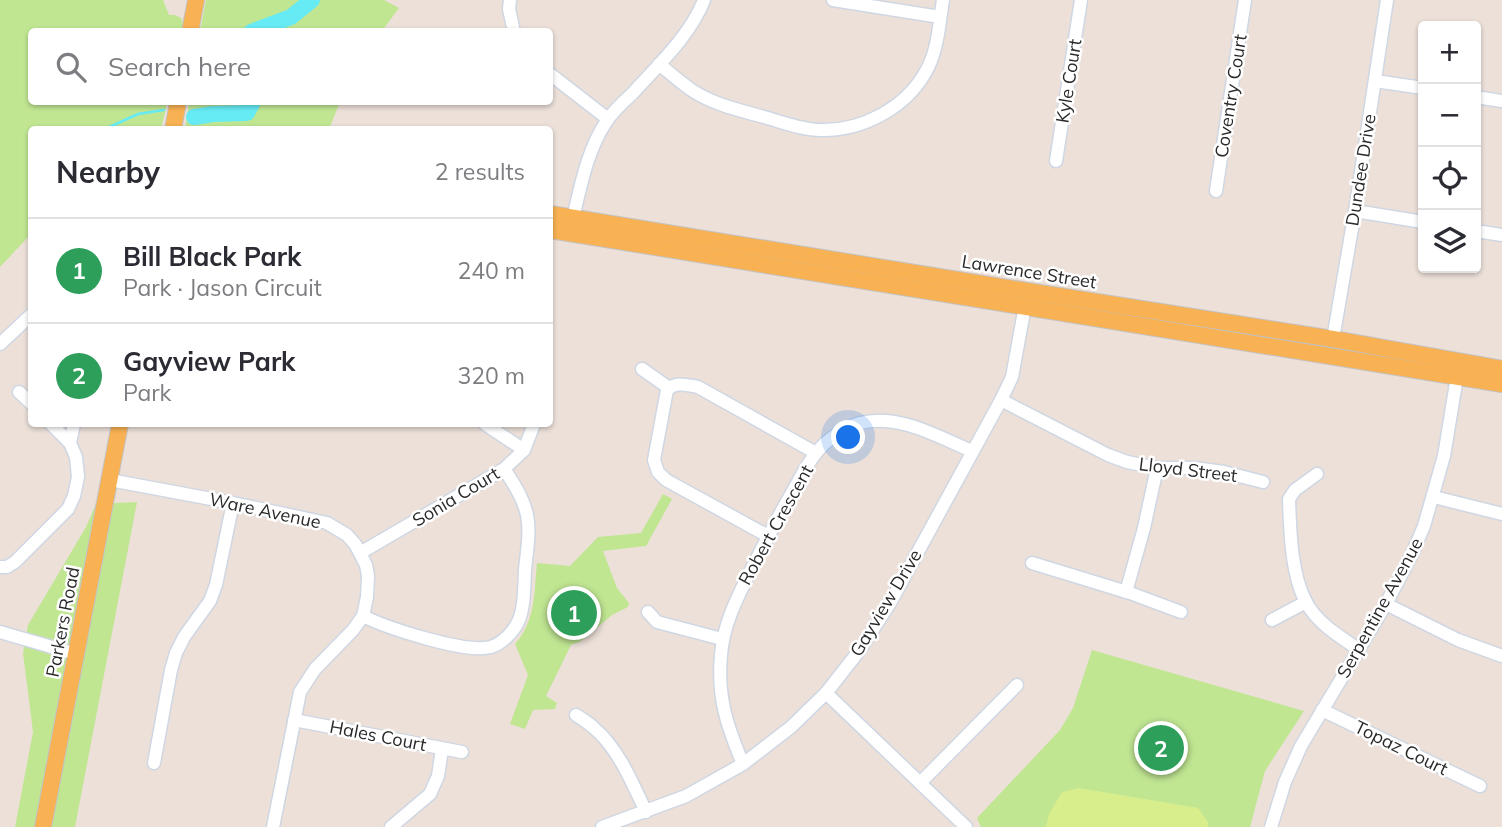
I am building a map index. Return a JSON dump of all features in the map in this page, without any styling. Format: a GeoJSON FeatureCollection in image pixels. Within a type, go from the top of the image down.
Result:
{"type":"FeatureCollection","features":[{"type":"Feature","properties":{"kind":"main road"},"geometry":{"type":"LineString","coordinates":[[191,28],[195,1]]}},
{"type":"Feature","properties":{"kind":"main road"},"geometry":{"type":"LineString","coordinates":[[175,126],[178,105]]}},
{"type":"Feature","properties":{"kind":"main road","name":"Lawrence Street"},"geometry":{"type":"LineString","coordinates":[[553,216],[572,226]]}},
{"type":"Feature","properties":{"kind":"main road","name":"Lawrence Street"},"geometry":{"type":"LineString","coordinates":[[553,229],[572,226],[1026,299],[1329,355],[1459,369],[1502,369]]}},
{"type":"Feature","properties":{"kind":"main road","name":"Lawrence Street"},"geometry":{"type":"LineString","coordinates":[[1026,299],[1333,339],[1459,369],[1502,384]]}},
{"type":"Feature","properties":{"kind":"main road"},"geometry":{"type":"LineString","coordinates":[[1329,355],[1333,339]]}},
{"type":"Feature","properties":{"kind":"main road","name":"Parkers Road"},"geometry":{"type":"LineString","coordinates":[[43,827],[120,427]]}},
{"type":"Feature","properties":{"kind":"street"},"geometry":{"type":"LineString","coordinates":[[510,0],[513,28]]}},
{"type":"Feature","properties":{"kind":"street"},"geometry":{"type":"LineString","coordinates":[[572,226],[586,166],[608,119],[697,18],[704,0]]}},
{"type":"Feature","properties":{"kind":"street"},"geometry":{"type":"LineString","coordinates":[[833,0],[940,17]]}},
{"type":"Feature","properties":{"kind":"street"},"geometry":{"type":"LineString","coordinates":[[659,64],[691,90],[724,106],[800,127],[821,130],[862,124],[900,103],[925,74],[933,59],[943,0]]}},
{"type":"Feature","properties":{"kind":"street","name":"Kyle Court"},"geometry":{"type":"LineString","coordinates":[[1056,161],[1081,0]]}},
{"type":"Feature","properties":{"kind":"street","name":"Coventry Court"},"geometry":{"type":"LineString","coordinates":[[1216,191],[1245,0]]}},
{"type":"Feature","properties":{"kind":"street","name":"Dundee Drive"},"geometry":{"type":"LineString","coordinates":[[1333,339],[1387,0]]}},
{"type":"Feature","properties":{"kind":"street"},"geometry":{"type":"LineString","coordinates":[[553,76],[608,119]]}},
{"type":"Feature","properties":{"kind":"street"},"geometry":{"type":"LineString","coordinates":[[1375,81],[1418,87]]}},
{"type":"Feature","properties":{"kind":"street"},"geometry":{"type":"LineString","coordinates":[[1481,98],[1502,101]]}},
{"type":"Feature","properties":{"kind":"street"},"geometry":{"type":"LineString","coordinates":[[1354,211],[1418,221]]}},
{"type":"Feature","properties":{"kind":"street"},"geometry":{"type":"LineString","coordinates":[[1481,232],[1502,235]]}},
{"type":"Feature","properties":{"kind":"street","name":"Gayview Drive"},"geometry":{"type":"LineString","coordinates":[[602,827],[695,792],[743,764],[791,727],[826,693],[859,651],[890,603],[1001,401],[1012,377],[1026,299]]}},
{"type":"Feature","properties":{"kind":"street"},"geometry":{"type":"LineString","coordinates":[[0,344],[28,318]]}},
{"type":"Feature","properties":{"kind":"street"},"geometry":{"type":"LineString","coordinates":[[642,369],[669,388]]}},
{"type":"Feature","properties":{"kind":"street","name":"Serpentine Avenue"},"geometry":{"type":"LineString","coordinates":[[1270,827],[1301,746],[1386,604],[1424,526],[1444,456],[1459,369]]}},
{"type":"Feature","properties":{"kind":"street"},"geometry":{"type":"LineString","coordinates":[[768,536],[666,480],[658,472],[654,460],[669,388],[677,384],[698,387],[817,453]]}},
{"type":"Feature","properties":{"kind":"street"},"geometry":{"type":"LineString","coordinates":[[19,392],[28,400]]}},
{"type":"Feature","properties":{"kind":"street","name":"Lloyd Street"},"geometry":{"type":"LineString","coordinates":[[1001,401],[1127,462],[1157,468],[1194,468],[1224,472],[1264,482]]}},
{"type":"Feature","properties":{"kind":"street","name":"Robert Crescent"},"geometry":{"type":"LineString","coordinates":[[743,764],[728,727],[722,701],[722,639],[734,604],[768,536],[817,453],[831,438],[846,429],[878,420],[910,425],[972,451]]}},
{"type":"Feature","properties":{"kind":"street"},"geometry":{"type":"LineString","coordinates":[[0,568],[15,562],[68,509],[74,496],[78,477],[76,457],[71,443],[54,427]]}},
{"type":"Feature","properties":{"kind":"street"},"geometry":{"type":"LineString","coordinates":[[71,443],[74,427]]}},
{"type":"Feature","properties":{"kind":"street"},"geometry":{"type":"LineString","coordinates":[[490,427],[524,450]]}},
{"type":"Feature","properties":{"kind":"street","name":"Sonia Court"},"geometry":{"type":"LineString","coordinates":[[360,553],[504,469],[524,450],[533,427]]}},
{"type":"Feature","properties":{"kind":"street"},"geometry":{"type":"LineString","coordinates":[[1126,592],[1157,468]]}},
{"type":"Feature","properties":{"kind":"street"},"geometry":{"type":"LineString","coordinates":[[363,615],[405,633],[469,647],[491,647],[507,637],[521,615],[529,534],[524,502],[504,469]]}},
{"type":"Feature","properties":{"kind":"street"},"geometry":{"type":"LineString","coordinates":[[1317,474],[1295,490],[1289,499],[1296,572],[1306,602],[1328,628],[1358,649]]}},
{"type":"Feature","properties":{"kind":"street","name":"Ware Avenue"},"geometry":{"type":"LineString","coordinates":[[110,480],[327,523],[347,535],[360,553]]}},
{"type":"Feature","properties":{"kind":"street"},"geometry":{"type":"LineString","coordinates":[[1434,497],[1502,514]]}},
{"type":"Feature","properties":{"kind":"street"},"geometry":{"type":"LineString","coordinates":[[154,763],[176,653],[213,593],[233,503]]}},
{"type":"Feature","properties":{"kind":"street"},"geometry":{"type":"LineString","coordinates":[[273,827],[300,692],[315,669],[353,630],[363,615],[368,576],[360,553]]}},
{"type":"Feature","properties":{"kind":"street"},"geometry":{"type":"LineString","coordinates":[[1032,563],[1181,612]]}},
{"type":"Feature","properties":{"kind":"street"},"geometry":{"type":"LineString","coordinates":[[1272,620],[1306,602]]}},
{"type":"Feature","properties":{"kind":"street"},"geometry":{"type":"LineString","coordinates":[[1386,604],[1458,640],[1502,656]]}},
{"type":"Feature","properties":{"kind":"street"},"geometry":{"type":"LineString","coordinates":[[648,612],[657,622],[722,639]]}},
{"type":"Feature","properties":{"kind":"street"},"geometry":{"type":"LineString","coordinates":[[0,632],[76,654]]}},
{"type":"Feature","properties":{"kind":"street"},"geometry":{"type":"LineString","coordinates":[[920,783],[1017,685]]}},
{"type":"Feature","properties":{"kind":"street"},"geometry":{"type":"LineString","coordinates":[[826,693],[966,827]]}},
{"type":"Feature","properties":{"kind":"street","name":"Topaz Court"},"geometry":{"type":"LineString","coordinates":[[1322,710],[1480,786]]}},
{"type":"Feature","properties":{"kind":"street"},"geometry":{"type":"LineString","coordinates":[[576,715],[595,729],[610,746],[628,773],[646,812]]}},
{"type":"Feature","properties":{"kind":"street","name":"Hales Court"},"geometry":{"type":"LineString","coordinates":[[294,720],[462,752]]}},
{"type":"Feature","properties":{"kind":"street"},"geometry":{"type":"LineString","coordinates":[[391,827],[430,794],[438,776],[442,749]]}},
{"type":"Feature","properties":{"kind":"green space"},"geometry":{"type":"Polygon","coordinates":[[[0,0],[163,0],[169,15],[181,18],[183,28],[28,28],[28,105],[167,105],[162,126],[28,126],[28,237],[0,267],[0,0]]]}},
{"type":"Feature","properties":{"kind":"green space"},"geometry":{"type":"Polygon","coordinates":[[[206,0],[384,0],[399,8],[384,28],[201,28],[206,0]]]}},
{"type":"Feature","properties":{"kind":"green space"},"geometry":{"type":"Polygon","coordinates":[[[189,105],[339,105],[330,126],[185,126],[189,105]]]}},
{"type":"Feature","properties":{"kind":"green space"},"geometry":{"type":"Polygon","coordinates":[[[663,494],[672,499],[646,546],[603,551],[617,588],[629,603],[628,607],[612,615],[581,641],[571,645],[546,696],[557,703],[555,709],[533,710],[525,729],[510,724],[528,675],[515,644],[530,616],[537,563],[570,566],[598,537],[641,533],[663,494]]]}},
{"type":"Feature","properties":{"kind":"green space"},"geometry":{"type":"Polygon","coordinates":[[[137,502],[75,827],[15,827],[33,732],[23,653],[28,625],[86,527],[96,504],[137,502]]]}},
{"type":"Feature","properties":{"kind":"green space"},"geometry":{"type":"Polygon","coordinates":[[[1092,650],[1304,711],[1265,771],[1250,827],[981,827],[977,818],[1060,730],[1073,708],[1092,650]]]}},
{"type":"Feature","properties":{"kind":"green space"},"geometry":{"type":"Polygon","coordinates":[[[1079,788],[1198,808],[1208,822],[1208,827],[1046,827],[1049,814],[1062,792],[1079,788]]]}},
{"type":"Feature","properties":{"kind":"waterway"},"geometry":{"type":"LineString","coordinates":[[262,28],[291,17],[312,0]]}},
{"type":"Feature","properties":{"kind":"waterway"},"geometry":{"type":"LineString","coordinates":[[194,117],[247,113],[251,105]]}},
{"type":"Feature","properties":{"kind":"waterway"},"geometry":{"type":"LineString","coordinates":[[112,126],[138,114],[164,110]]}},
{"type":"Feature","properties":{"kind":"place","name":"Bill Black Park"},"geometry":{"type":"Point","coordinates":[574,613]}},
{"type":"Feature","properties":{"kind":"place","name":"Gayview Park"},"geometry":{"type":"Point","coordinates":[1161,748]}}]}
